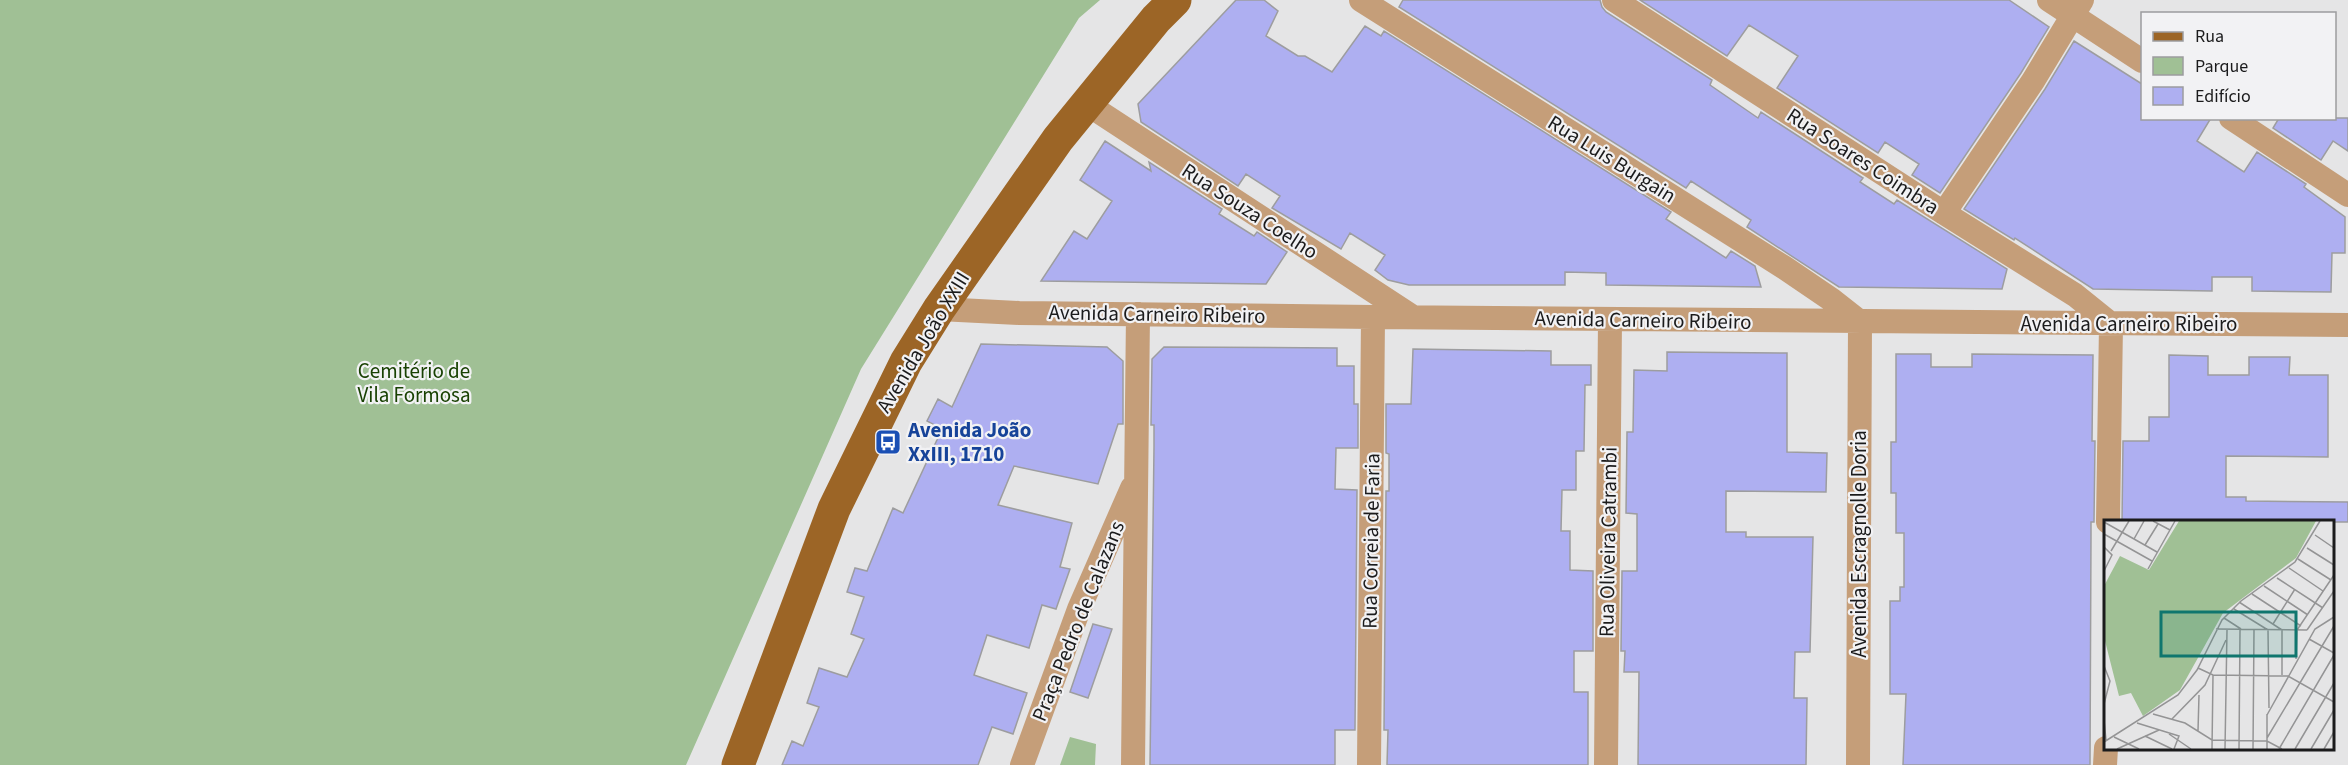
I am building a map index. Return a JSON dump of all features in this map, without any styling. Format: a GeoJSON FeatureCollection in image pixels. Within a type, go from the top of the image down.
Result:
{"type":"FeatureCollection","features":[{"type":"Feature","properties":{"kind":"main road","name":"Avenida João XXIII"},"geometry":{"type":"LineString","coordinates":[[738,765],[834,509],[901,373],[939,309],[1058,139],[1156,19],[1175,0]]}},
{"type":"Feature","properties":{"kind":"street","name":"Rua Luis Burgain"},"geometry":{"type":"LineString","coordinates":[[1361,0],[1785,268],[1860,322]]}},
{"type":"Feature","properties":{"kind":"street","name":"Rua Soares Coimbra"},"geometry":{"type":"LineString","coordinates":[[1614,0],[2075,295],[2110,324]]}},
{"type":"Feature","properties":{"kind":"street"},"geometry":{"type":"LineString","coordinates":[[2049,0],[2077,8],[2141,60]]}},
{"type":"Feature","properties":{"kind":"street"},"geometry":{"type":"LineString","coordinates":[[1944,213],[2033,81],[2077,8]]}},
{"type":"Feature","properties":{"kind":"street","name":"Rua Souza Coelho"},"geometry":{"type":"LineString","coordinates":[[1087,104],[1413,317]]}},
{"type":"Feature","properties":{"kind":"street"},"geometry":{"type":"LineString","coordinates":[[2234,120],[2348,195]]}},
{"type":"Feature","properties":{"kind":"street","name":"Avenida Carneiro Ribeiro"},"geometry":{"type":"LineString","coordinates":[[939,309],[1019,313],[1610,320],[2348,325]]}},
{"type":"Feature","properties":{"kind":"street"},"geometry":{"type":"LineString","coordinates":[[1133,765],[1138,314]]}},
{"type":"Feature","properties":{"kind":"street","name":"Rua Correia de Faria"},"geometry":{"type":"LineString","coordinates":[[1369,765],[1373,317]]}},
{"type":"Feature","properties":{"kind":"street","name":"Rua Oliveira Catrambi"},"geometry":{"type":"LineString","coordinates":[[1606,765],[1610,320]]}},
{"type":"Feature","properties":{"kind":"street","name":"Avenida Escragnolle Doria"},"geometry":{"type":"LineString","coordinates":[[1858,765],[1860,322]]}},
{"type":"Feature","properties":{"kind":"street"},"geometry":{"type":"LineString","coordinates":[[2108,520],[2110,324]]}},
{"type":"Feature","properties":{"kind":"street","name":"Praça Pedro de Calazans"},"geometry":{"type":"LineString","coordinates":[[1022,765],[1079,609],[1136,478]]}},
{"type":"Feature","properties":{"kind":"street"},"geometry":{"type":"LineString","coordinates":[[2105,765],[2106,750]]}},
{"type":"Feature","properties":{"kind":"green space","name":"Cemitério de Vila Formosa"},"geometry":{"type":"Polygon","coordinates":[[[0,0],[1100,0],[1079,18],[861,369],[686,765],[0,765],[0,0]]]}},
{"type":"Feature","properties":{"kind":"green space"},"geometry":{"type":"Polygon","coordinates":[[[1070,737],[1096,744],[1095,765],[1060,765],[1070,737]]]}},
{"type":"Feature","properties":{"kind":"building"},"geometry":{"type":"Polygon","coordinates":[[[1236,0],[1264,0],[1278,11],[1266,36],[1298,56],[1305,56],[1332,72],[1365,26],[1381,36],[1384,31],[1671,212],[1666,219],[1726,258],[1731,251],[1755,266],[1761,287],[1606,285],[1606,273],[1565,272],[1565,285],[1409,285],[1388,280],[1375,270],[1385,255],[1350,233],[1341,249],[1272,208],[1280,196],[1246,174],[1238,186],[1141,122],[1138,104],[1236,0]]]}},
{"type":"Feature","properties":{"kind":"building"},"geometry":{"type":"Polygon","coordinates":[[[1403,0],[1600,0],[1606,12],[1712,80],[1710,85],[1758,118],[1761,112],[1863,178],[1860,182],[1894,204],[1897,200],[2007,269],[2002,289],[1839,287],[1747,227],[1751,220],[1691,181],[1686,188],[1399,7],[1403,0]]]}},
{"type":"Feature","properties":{"kind":"building"},"geometry":{"type":"Polygon","coordinates":[[[1640,0],[2009,0],[2049,27],[2021,73],[1940,193],[1912,175],[1919,164],[1885,142],[1878,153],[1777,88],[1798,56],[1749,25],[1727,56],[1640,0]]]}},
{"type":"Feature","properties":{"kind":"building"},"geometry":{"type":"Polygon","coordinates":[[[2074,41],[2141,83],[2141,120],[2210,120],[2197,141],[2244,172],[2257,152],[2306,184],[2304,187],[2345,217],[2345,253],[2332,253],[2331,292],[2252,291],[2252,277],[2212,277],[2212,291],[2093,289],[2015,238],[2014,240],[1964,209],[2045,89],[2074,41]]]}},
{"type":"Feature","properties":{"kind":"building"},"geometry":{"type":"Polygon","coordinates":[[[2348,118],[2348,151],[2333,141],[2321,160],[2273,128],[2278,120],[2348,118]]]}},
{"type":"Feature","properties":{"kind":"building"},"geometry":{"type":"Polygon","coordinates":[[[1105,141],[1151,171],[1149,162],[1222,209],[1219,214],[1254,236],[1257,232],[1287,252],[1266,284],[1041,281],[1074,231],[1087,239],[1112,201],[1080,180],[1105,141]]]}},
{"type":"Feature","properties":{"kind":"building"},"geometry":{"type":"Polygon","coordinates":[[[981,344],[1107,347],[1123,361],[1123,424],[1118,424],[1098,484],[1014,466],[998,505],[1072,523],[1060,567],[1070,569],[1056,609],[1042,605],[1029,648],[987,635],[974,675],[1027,693],[1013,734],[992,727],[978,765],[782,765],[792,741],[803,746],[819,707],[807,703],[819,668],[847,677],[864,639],[851,634],[864,597],[847,592],[855,568],[867,571],[893,508],[903,513],[942,429],[927,421],[938,399],[952,407],[981,344]]]}},
{"type":"Feature","properties":{"kind":"building"},"geometry":{"type":"Polygon","coordinates":[[[1164,347],[1337,348],[1337,366],[1354,366],[1354,404],[1358,404],[1358,448],[1336,448],[1335,489],[1357,490],[1355,730],[1335,730],[1335,765],[1150,765],[1154,447],[1154,425],[1151,425],[1152,359],[1164,347]]]}},
{"type":"Feature","properties":{"kind":"building"},"geometry":{"type":"Polygon","coordinates":[[[1413,349],[1551,351],[1551,365],[1591,365],[1591,385],[1585,385],[1584,451],[1576,451],[1576,490],[1562,490],[1561,531],[1570,531],[1570,570],[1593,571],[1593,651],[1574,651],[1574,692],[1588,692],[1588,765],[1387,765],[1388,730],[1384,730],[1386,491],[1389,491],[1386,404],[1411,404],[1413,349]]]}},
{"type":"Feature","properties":{"kind":"building"},"geometry":{"type":"Polygon","coordinates":[[[1667,352],[1787,353],[1787,452],[1827,453],[1826,492],[1726,491],[1726,532],[1746,532],[1746,537],[1813,537],[1810,652],[1795,652],[1794,698],[1807,698],[1806,765],[1638,765],[1639,672],[1624,672],[1625,651],[1621,651],[1622,571],[1637,571],[1637,514],[1626,513],[1627,432],[1633,432],[1634,370],[1667,371],[1667,352]]]}},
{"type":"Feature","properties":{"kind":"building"},"geometry":{"type":"Polygon","coordinates":[[[1896,354],[1931,354],[1931,367],[1972,367],[1972,354],[2093,355],[2092,441],[2095,441],[2094,522],[2091,522],[2090,765],[1903,765],[1906,694],[1890,694],[1890,601],[1900,601],[1900,587],[1904,587],[1904,533],[1896,533],[1896,493],[1891,493],[1891,442],[1896,442],[1896,354]]]}},
{"type":"Feature","properties":{"kind":"building"},"geometry":{"type":"Polygon","coordinates":[[[2169,355],[2208,356],[2208,375],[2249,375],[2249,357],[2290,357],[2289,375],[2328,375],[2328,457],[2226,456],[2226,497],[2246,497],[2246,501],[2348,502],[2348,522],[2333,522],[2333,520],[2122,520],[2123,441],[2149,441],[2149,417],[2169,417],[2169,355]]]}},
{"type":"Feature","properties":{"kind":"building"},"geometry":{"type":"Polygon","coordinates":[[[1093,624],[1112,629],[1088,698],[1070,692],[1093,624]]]}},
{"type":"Feature","properties":{"kind":"place","name":"Avenida João XxIII, 1710"},"geometry":{"type":"Point","coordinates":[888,442]}}]}
